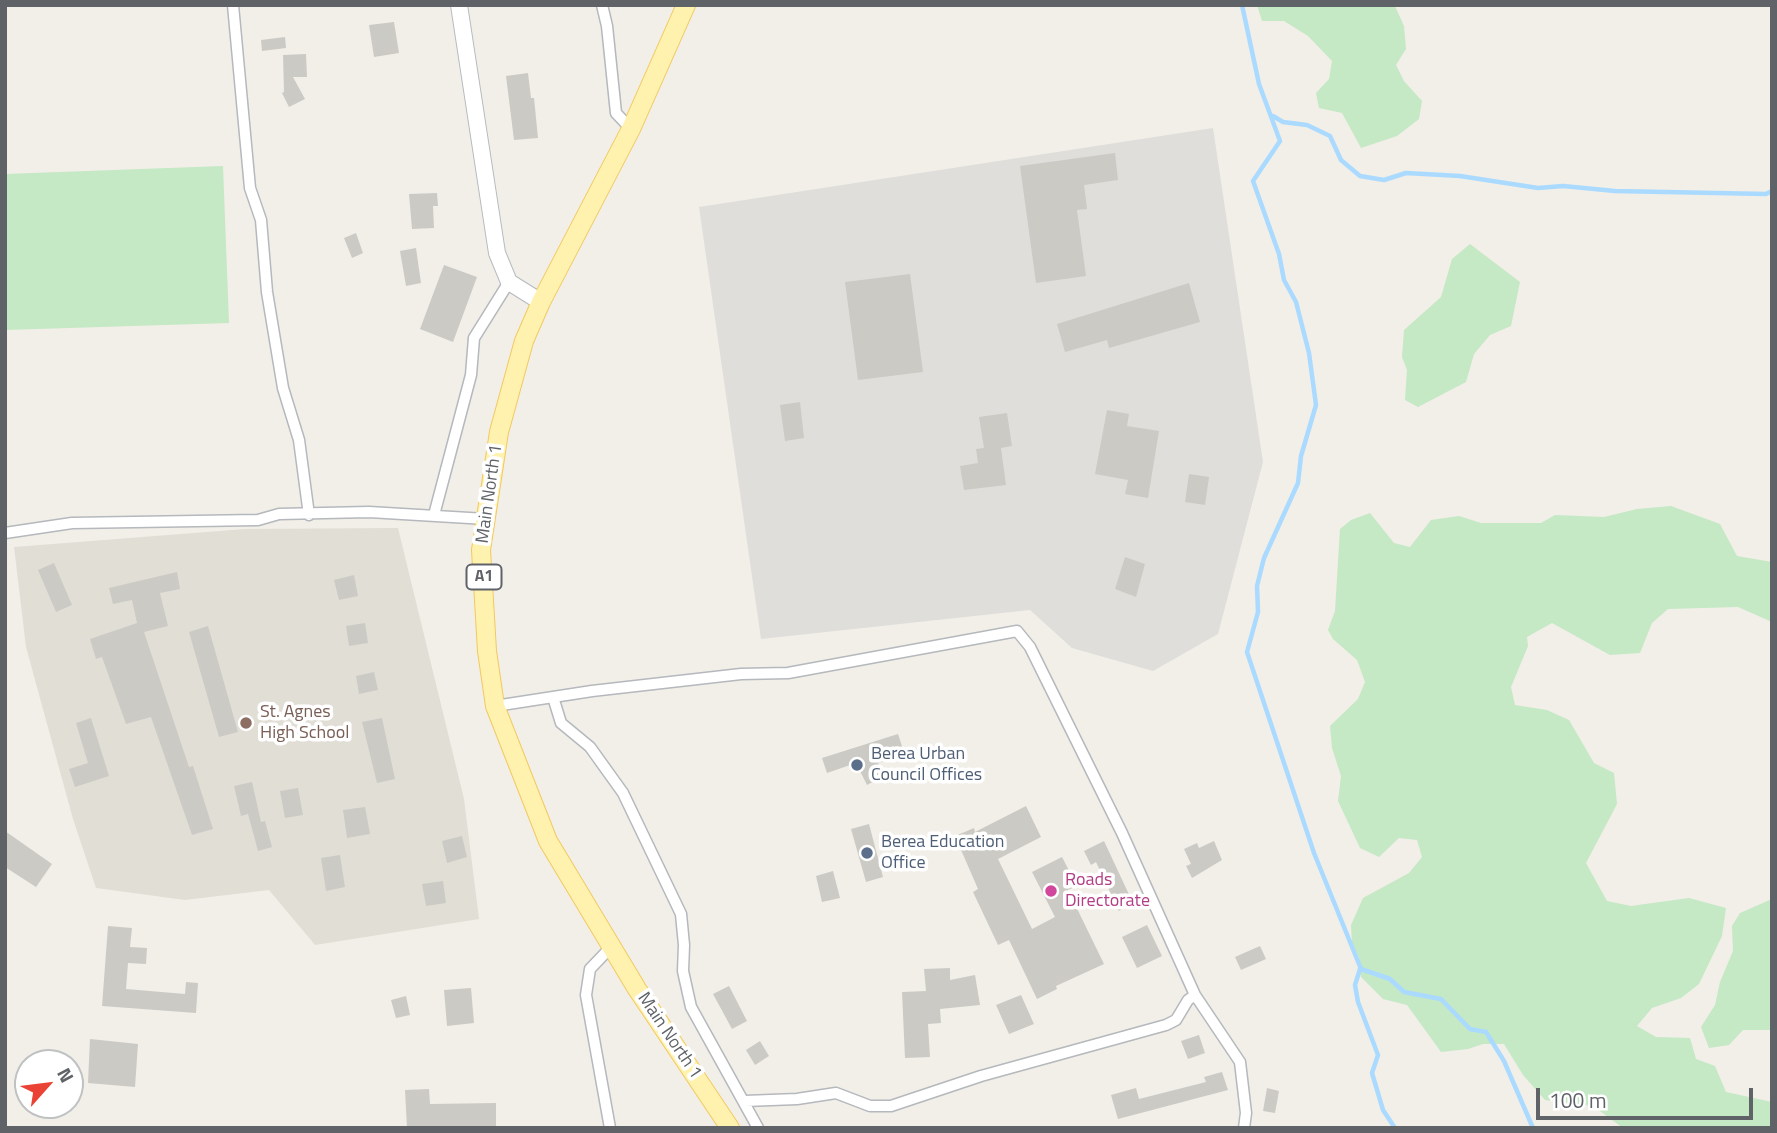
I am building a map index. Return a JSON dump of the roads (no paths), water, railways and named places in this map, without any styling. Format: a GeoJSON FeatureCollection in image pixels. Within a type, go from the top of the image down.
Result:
{"type":"FeatureCollection","features":[{"type":"Feature","properties":{"kind":"main road","name":"Main North 1"},"geometry":{"type":"LineString","coordinates":[[686,5],[631,130],[541,302],[524,341],[499,432],[481,550],[487,651],[495,706],[548,841],[611,947],[730,1128]]}},
{"type":"Feature","properties":{"kind":"street"},"geometry":{"type":"LineString","coordinates":[[233,5],[250,188],[261,220],[267,292],[283,388],[299,440],[309,515]]}},
{"type":"Feature","properties":{"kind":"street"},"geometry":{"type":"LineString","coordinates":[[459,5],[497,253],[509,282],[523,294],[541,302]]}},
{"type":"Feature","properties":{"kind":"street"},"geometry":{"type":"LineString","coordinates":[[602,5],[607,26],[616,113],[631,130]]}},
{"type":"Feature","properties":{"kind":"street"},"geometry":{"type":"LineString","coordinates":[[434,515],[471,375],[474,338],[509,282]]}},
{"type":"Feature","properties":{"kind":"street"},"geometry":{"type":"LineString","coordinates":[[5,533],[72,523],[258,520],[279,514],[369,512],[486,519]]}},
{"type":"Feature","properties":{"kind":"street"},"geometry":{"type":"LineString","coordinates":[[495,706],[741,674],[788,673],[1017,631],[1041,669],[1122,833],[1195,995],[1240,1062],[1246,1113],[1244,1128]]}},
{"type":"Feature","properties":{"kind":"street"},"geometry":{"type":"LineString","coordinates":[[553,697],[561,723],[590,747],[623,793],[681,914],[683,971],[691,1007],[746,1101],[746,1109],[758,1128]]}},
{"type":"Feature","properties":{"kind":"street"},"geometry":{"type":"LineString","coordinates":[[610,1128],[586,995],[590,969],[611,947]]}},
{"type":"Feature","properties":{"kind":"street"},"geometry":{"type":"LineString","coordinates":[[746,1101],[797,1100],[836,1093],[870,1106],[891,1106],[981,1076],[1166,1025],[1176,1020],[1188,1000],[1195,995]]}},
{"type":"Feature","properties":{"kind":"waterway"},"geometry":{"type":"LineString","coordinates":[[1242,5],[1259,84],[1280,141],[1253,181],[1279,254],[1284,280],[1296,302],[1309,353],[1316,405],[1301,456],[1298,483],[1264,558],[1257,586],[1258,612],[1247,652],[1314,853],[1361,969],[1390,979],[1404,992],[1441,999],[1470,1029],[1486,1032],[1504,1061],[1533,1128]]}},
{"type":"Feature","properties":{"kind":"waterway"},"geometry":{"type":"LineString","coordinates":[[1273,116],[1283,122],[1307,125],[1330,136],[1341,160],[1360,176],[1384,180],[1406,173],[1460,176],[1538,188],[1563,186],[1615,191],[1766,194],[1772,191]]}},
{"type":"Feature","properties":{"kind":"waterway"},"geometry":{"type":"LineString","coordinates":[[1360,969],[1355,985],[1358,1002],[1378,1055],[1372,1073],[1383,1110],[1395,1128]]}},
{"type":"Feature","properties":{"kind":"place","name":"St. Agnes High School"},"geometry":{"type":"Point","coordinates":[246,723]}},
{"type":"Feature","properties":{"kind":"place","name":"Berea Urban Council Offices"},"geometry":{"type":"Point","coordinates":[857,765]}},
{"type":"Feature","properties":{"kind":"place","name":"Berea Education Office"},"geometry":{"type":"Point","coordinates":[867,853]}},
{"type":"Feature","properties":{"kind":"place","name":"Roads Directorate"},"geometry":{"type":"Point","coordinates":[1051,891]}}]}
